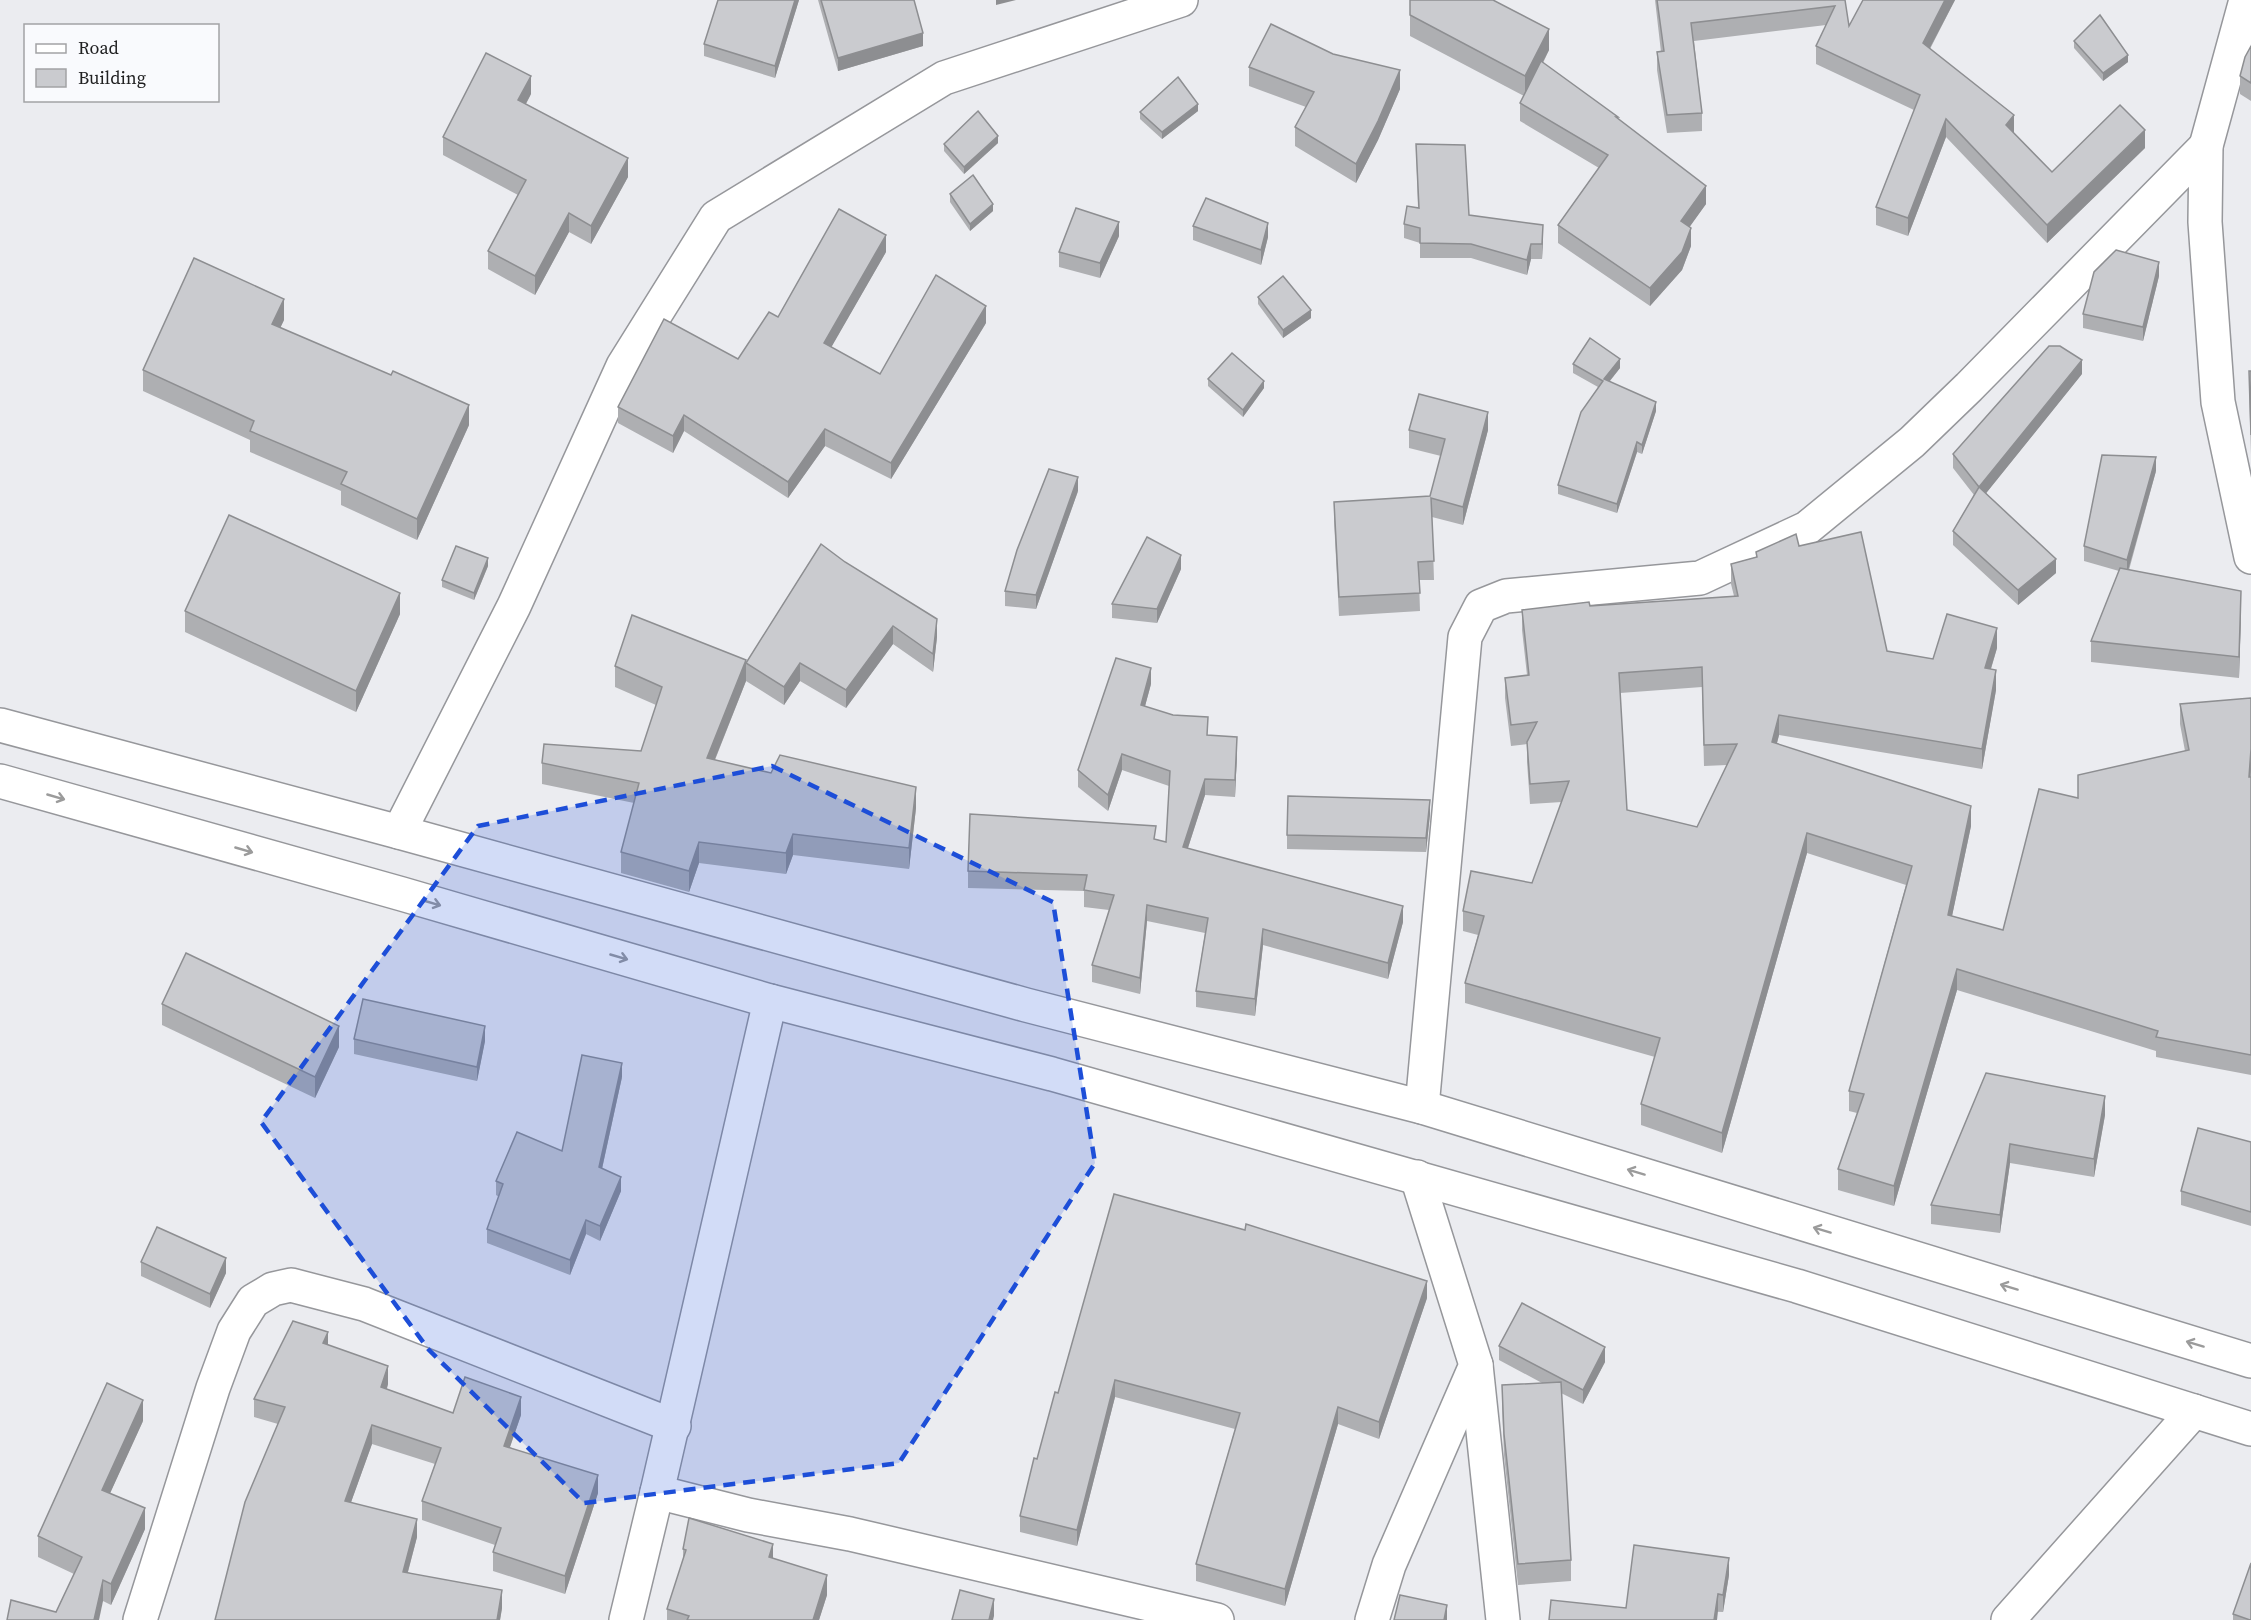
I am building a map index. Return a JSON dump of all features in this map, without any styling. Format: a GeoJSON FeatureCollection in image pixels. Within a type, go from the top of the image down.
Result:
{"type":"FeatureCollection","features":[{"type":"Feature","properties":{"kind":"street"},"geometry":{"type":"LineString","coordinates":[[399,832],[514,606],[623,366],[716,218],[944,78],[1181,0]]}},
{"type":"Feature","properties":{"kind":"street"},"geometry":{"type":"LineString","coordinates":[[2246,0],[2206,146],[2205,222],[2218,402],[2251,557]]}},
{"type":"Feature","properties":{"kind":"street"},"geometry":{"type":"LineString","coordinates":[[1422,1107],[1466,637],[1481,606],[1506,596],[1700,578],[1807,528],[1912,442],[2206,146]]}},
{"type":"Feature","properties":{"kind":"street"},"geometry":{"type":"LineString","coordinates":[[0,725],[399,832],[1026,1005],[1422,1107],[2251,1361]]}},
{"type":"Feature","properties":{"kind":"street"},"geometry":{"type":"LineString","coordinates":[[0,781],[770,1001],[1052,1074],[1797,1286],[2251,1429]]}},
{"type":"Feature","properties":{"kind":"street"},"geometry":{"type":"LineString","coordinates":[[626,1620],[674,1426],[770,1001]]}},
{"type":"Feature","properties":{"kind":"street"},"geometry":{"type":"LineString","coordinates":[[1417,1177],[1476,1365],[1503,1620]]}},
{"type":"Feature","properties":{"kind":"street"},"geometry":{"type":"LineString","coordinates":[[140,1620],[213,1388],[234,1331],[253,1301],[273,1289],[291,1285],[364,1304],[674,1426]]}},
{"type":"Feature","properties":{"kind":"street"},"geometry":{"type":"LineString","coordinates":[[1372,1620],[1389,1565],[1476,1365]]}},
{"type":"Feature","properties":{"kind":"street"},"geometry":{"type":"LineString","coordinates":[[2008,1620],[2194,1411]]}},
{"type":"Feature","properties":{"kind":"street"},"geometry":{"type":"LineString","coordinates":[[657,1492],[748,1515],[850,1534],[1217,1620]]}},
{"type":"Feature","properties":{"kind":"highlighted area"},"geometry":{"type":"Polygon","coordinates":[[[772,766],[1053,902],[1095,1163],[899,1463],[584,1503],[429,1350],[261,1122],[478,826],[772,766]]]}},
{"type":"Feature","properties":{"kind":"building"},"geometry":{"type":"Polygon","coordinates":[[[718,0],[795,0],[775,66],[704,44],[718,0]]]}},
{"type":"Feature","properties":{"kind":"building"},"geometry":{"type":"Polygon","coordinates":[[[821,0],[914,0],[923,33],[838,58],[821,0]]]}},
{"type":"Feature","properties":{"kind":"building"},"geometry":{"type":"Polygon","coordinates":[[[1410,0],[1493,0],[1549,29],[1525,76],[1410,15],[1410,0]]]}},
{"type":"Feature","properties":{"kind":"building"},"geometry":{"type":"Polygon","coordinates":[[[1657,0],[1845,0],[1849,26],[1863,0],[1945,0],[1923,43],[2014,115],[2006,125],[2052,172],[2120,105],[2145,130],[2047,225],[1946,119],[1908,218],[1876,207],[1920,95],[1816,46],[1835,6],[1691,23],[1702,113],[1667,115],[1657,52],[1664,51],[1657,0]]]}},
{"type":"Feature","properties":{"kind":"building"},"geometry":{"type":"Polygon","coordinates":[[[2100,15],[2128,55],[2103,73],[2074,41],[2100,15]]]}},
{"type":"Feature","properties":{"kind":"building"},"geometry":{"type":"Polygon","coordinates":[[[1271,24],[1333,54],[1400,70],[1356,164],[1295,127],[1314,92],[1249,67],[1271,24]]]}},
{"type":"Feature","properties":{"kind":"building"},"geometry":{"type":"Polygon","coordinates":[[[2251,46],[2251,83],[2240,76],[2245,57],[2251,46]]]}},
{"type":"Feature","properties":{"kind":"building"},"geometry":{"type":"Polygon","coordinates":[[[486,53],[531,76],[518,100],[628,158],[591,226],[569,213],[535,276],[488,251],[526,180],[443,137],[486,53]]]}},
{"type":"Feature","properties":{"kind":"building"},"geometry":{"type":"Polygon","coordinates":[[[1541,61],[1618,117],[1616,117],[1706,186],[1681,221],[1691,228],[1682,252],[1650,288],[1558,225],[1608,155],[1520,103],[1541,61]]]}},
{"type":"Feature","properties":{"kind":"building"},"geometry":{"type":"Polygon","coordinates":[[[1178,77],[1198,104],[1162,132],[1140,112],[1178,77]]]}},
{"type":"Feature","properties":{"kind":"building"},"geometry":{"type":"Polygon","coordinates":[[[978,111],[998,136],[964,167],[944,144],[978,111]]]}},
{"type":"Feature","properties":{"kind":"building"},"geometry":{"type":"Polygon","coordinates":[[[1416,144],[1465,145],[1469,215],[1543,225],[1542,244],[1531,244],[1527,260],[1471,244],[1420,243],[1420,228],[1404,224],[1407,206],[1419,208],[1416,144]]]}},
{"type":"Feature","properties":{"kind":"building"},"geometry":{"type":"Polygon","coordinates":[[[973,175],[993,204],[970,224],[950,194],[973,175]]]}},
{"type":"Feature","properties":{"kind":"building"},"geometry":{"type":"Polygon","coordinates":[[[1206,198],[1268,223],[1261,250],[1193,226],[1206,198]]]}},
{"type":"Feature","properties":{"kind":"building"},"geometry":{"type":"Polygon","coordinates":[[[1076,208],[1119,222],[1100,263],[1059,252],[1076,208]]]}},
{"type":"Feature","properties":{"kind":"building"},"geometry":{"type":"Polygon","coordinates":[[[839,209],[886,235],[824,343],[880,374],[936,275],[986,306],[891,463],[825,429],[788,482],[684,415],[673,436],[618,407],[664,319],[738,359],[769,312],[778,317],[839,209]]]}},
{"type":"Feature","properties":{"kind":"building"},"geometry":{"type":"Polygon","coordinates":[[[2116,250],[2159,262],[2143,327],[2083,314],[2094,272],[2116,250]]]}},
{"type":"Feature","properties":{"kind":"building"},"geometry":{"type":"Polygon","coordinates":[[[194,258],[284,299],[272,324],[391,375],[393,371],[469,405],[417,519],[341,484],[347,472],[250,431],[254,421],[143,370],[194,258]]]}},
{"type":"Feature","properties":{"kind":"building"},"geometry":{"type":"Polygon","coordinates":[[[1283,276],[1311,310],[1283,330],[1258,297],[1283,276]]]}},
{"type":"Feature","properties":{"kind":"building"},"geometry":{"type":"Polygon","coordinates":[[[1590,338],[1620,359],[1604,379],[1656,402],[1642,445],[1637,442],[1617,504],[1558,485],[1581,412],[1603,381],[1573,364],[1590,338]]]}},
{"type":"Feature","properties":{"kind":"building"},"geometry":{"type":"Polygon","coordinates":[[[2049,346],[2060,346],[2082,360],[1979,487],[1953,454],[2049,346]]]}},
{"type":"Feature","properties":{"kind":"building"},"geometry":{"type":"Polygon","coordinates":[[[1232,353],[1264,381],[1243,410],[1208,379],[1232,353]]]}},
{"type":"Feature","properties":{"kind":"building"},"geometry":{"type":"Polygon","coordinates":[[[2249,371],[2251,371],[2251,435],[2249,371]]]}},
{"type":"Feature","properties":{"kind":"building"},"geometry":{"type":"Polygon","coordinates":[[[1419,394],[1488,412],[1463,507],[1431,498],[1434,561],[1418,562],[1420,593],[1339,597],[1334,502],[1430,496],[1445,439],[1409,430],[1419,394]]]}},
{"type":"Feature","properties":{"kind":"building"},"geometry":{"type":"Polygon","coordinates":[[[2102,455],[2156,457],[2127,560],[2084,546],[2102,455]]]}},
{"type":"Feature","properties":{"kind":"building"},"geometry":{"type":"Polygon","coordinates":[[[1049,469],[1078,477],[1036,595],[1005,591],[1017,550],[1049,469]]]}},
{"type":"Feature","properties":{"kind":"building"},"geometry":{"type":"Polygon","coordinates":[[[1979,487],[2056,559],[2018,590],[1953,531],[1979,487]]]}},
{"type":"Feature","properties":{"kind":"building"},"geometry":{"type":"Polygon","coordinates":[[[229,515],[400,593],[356,691],[185,611],[229,515]]]}},
{"type":"Feature","properties":{"kind":"building"},"geometry":{"type":"Polygon","coordinates":[[[1861,532],[1887,651],[1933,659],[1947,614],[1997,628],[1985,668],[1996,670],[1982,749],[1779,715],[1772,742],[1971,806],[1948,915],[2003,930],[2039,789],[2078,798],[2078,775],[2189,750],[2180,704],[2251,698],[2249,777],[2251,777],[2251,1055],[2156,1037],[2158,1031],[1957,969],[1894,1186],[1838,1169],[1864,1094],[1849,1091],[1912,866],[1807,833],[1722,1133],[1641,1104],[1660,1038],[1465,983],[1484,916],[1463,911],[1471,871],[1532,883],[1569,781],[1530,784],[1527,742],[1537,722],[1511,725],[1505,678],[1529,675],[1522,610],[1589,602],[1590,606],[1738,596],[1731,564],[1757,557],[1756,552],[1796,534],[1799,546],[1861,532]],[[1702,667],[1619,673],[1627,810],[1697,827],[1737,744],[1704,745],[1702,667]]]}},
{"type":"Feature","properties":{"kind":"building"},"geometry":{"type":"Polygon","coordinates":[[[1147,537],[1181,555],[1157,609],[1112,604],[1147,537]]]}},
{"type":"Feature","properties":{"kind":"building"},"geometry":{"type":"Polygon","coordinates":[[[821,544],[845,562],[937,619],[933,654],[893,626],[846,690],[800,663],[784,687],[746,663],[821,544]]]}},
{"type":"Feature","properties":{"kind":"building"},"geometry":{"type":"Polygon","coordinates":[[[456,546],[488,558],[474,593],[442,580],[456,546]]]}},
{"type":"Feature","properties":{"kind":"building"},"geometry":{"type":"Polygon","coordinates":[[[2120,568],[2241,591],[2239,657],[2091,641],[2120,568]]]}},
{"type":"Feature","properties":{"kind":"building"},"geometry":{"type":"Polygon","coordinates":[[[632,615],[746,660],[707,758],[771,773],[780,755],[916,787],[909,848],[793,834],[786,853],[699,842],[689,871],[621,852],[639,783],[542,763],[544,744],[641,751],[662,687],[615,666],[632,615]]]}},
{"type":"Feature","properties":{"kind":"building"},"geometry":{"type":"Polygon","coordinates":[[[1116,658],[1151,668],[1141,705],[1173,715],[1208,717],[1207,735],[1237,737],[1235,780],[1205,779],[1183,847],[1403,906],[1388,963],[1263,929],[1255,999],[1196,991],[1208,918],[1147,905],[1140,978],[1092,965],[1114,895],[1084,890],[1087,875],[968,871],[970,814],[1156,826],[1154,839],[1166,842],[1170,771],[1122,754],[1108,795],[1078,770],[1116,658]]]}},
{"type":"Feature","properties":{"kind":"building"},"geometry":{"type":"Polygon","coordinates":[[[1288,796],[1430,800],[1426,838],[1287,835],[1288,796]]]}},
{"type":"Feature","properties":{"kind":"building"},"geometry":{"type":"Polygon","coordinates":[[[186,953],[339,1026],[315,1077],[162,1004],[186,953]]]}},
{"type":"Feature","properties":{"kind":"building"},"geometry":{"type":"Polygon","coordinates":[[[363,999],[485,1026],[477,1067],[354,1039],[363,999]]]}},
{"type":"Feature","properties":{"kind":"building"},"geometry":{"type":"Polygon","coordinates":[[[582,1055],[622,1063],[599,1167],[621,1177],[600,1226],[586,1220],[570,1260],[487,1229],[503,1184],[496,1181],[517,1132],[562,1151],[582,1055]]]}},
{"type":"Feature","properties":{"kind":"building"},"geometry":{"type":"Polygon","coordinates":[[[1986,1073],[2105,1096],[2094,1159],[2010,1144],[2000,1215],[1931,1205],[1986,1073]]]}},
{"type":"Feature","properties":{"kind":"building"},"geometry":{"type":"Polygon","coordinates":[[[2198,1128],[2251,1142],[2251,1212],[2181,1191],[2198,1128]]]}},
{"type":"Feature","properties":{"kind":"building"},"geometry":{"type":"Polygon","coordinates":[[[1114,1194],[1245,1230],[1246,1224],[1427,1281],[1379,1422],[1338,1407],[1285,1589],[1196,1564],[1240,1413],[1115,1380],[1077,1530],[1020,1516],[1034,1458],[1037,1459],[1055,1392],[1058,1393],[1114,1194]]]}},
{"type":"Feature","properties":{"kind":"building"},"geometry":{"type":"Polygon","coordinates":[[[157,1227],[226,1258],[210,1294],[141,1262],[157,1227]]]}},
{"type":"Feature","properties":{"kind":"building"},"geometry":{"type":"Polygon","coordinates":[[[1522,1303],[1605,1347],[1583,1390],[1499,1346],[1522,1303]]]}},
{"type":"Feature","properties":{"kind":"building"},"geometry":{"type":"Polygon","coordinates":[[[293,1321],[328,1332],[323,1343],[388,1366],[381,1387],[453,1413],[465,1377],[521,1397],[504,1446],[598,1475],[565,1576],[493,1552],[501,1528],[422,1501],[441,1448],[372,1425],[345,1501],[417,1519],[403,1572],[502,1590],[497,1620],[215,1620],[245,1502],[285,1407],[254,1399],[293,1321]]]}},
{"type":"Feature","properties":{"kind":"building"},"geometry":{"type":"Polygon","coordinates":[[[1561,1382],[1571,1560],[1518,1564],[1504,1434],[1502,1385],[1561,1382]]]}},
{"type":"Feature","properties":{"kind":"building"},"geometry":{"type":"Polygon","coordinates":[[[107,1383],[143,1400],[102,1490],[145,1508],[111,1584],[103,1580],[94,1620],[7,1620],[11,1600],[56,1612],[82,1557],[38,1536],[107,1383]]]}},
{"type":"Feature","properties":{"kind":"building"},"geometry":{"type":"Polygon","coordinates":[[[689,1518],[773,1544],[769,1557],[827,1575],[813,1620],[687,1620],[689,1616],[667,1609],[686,1550],[683,1549],[689,1518]]]}},
{"type":"Feature","properties":{"kind":"building"},"geometry":{"type":"Polygon","coordinates":[[[1634,1545],[1729,1558],[1723,1595],[1718,1594],[1714,1620],[1549,1620],[1551,1600],[1626,1608],[1634,1545]]]}},
{"type":"Feature","properties":{"kind":"building"},"geometry":{"type":"Polygon","coordinates":[[[2251,1563],[2251,1620],[2250,1620],[2233,1614],[2251,1563]]]}},
{"type":"Feature","properties":{"kind":"building"},"geometry":{"type":"Polygon","coordinates":[[[960,1590],[994,1599],[989,1620],[952,1620],[960,1590]]]}},
{"type":"Feature","properties":{"kind":"building"},"geometry":{"type":"Polygon","coordinates":[[[1400,1595],[1447,1605],[1444,1620],[1394,1620],[1400,1595]]]}}]}
